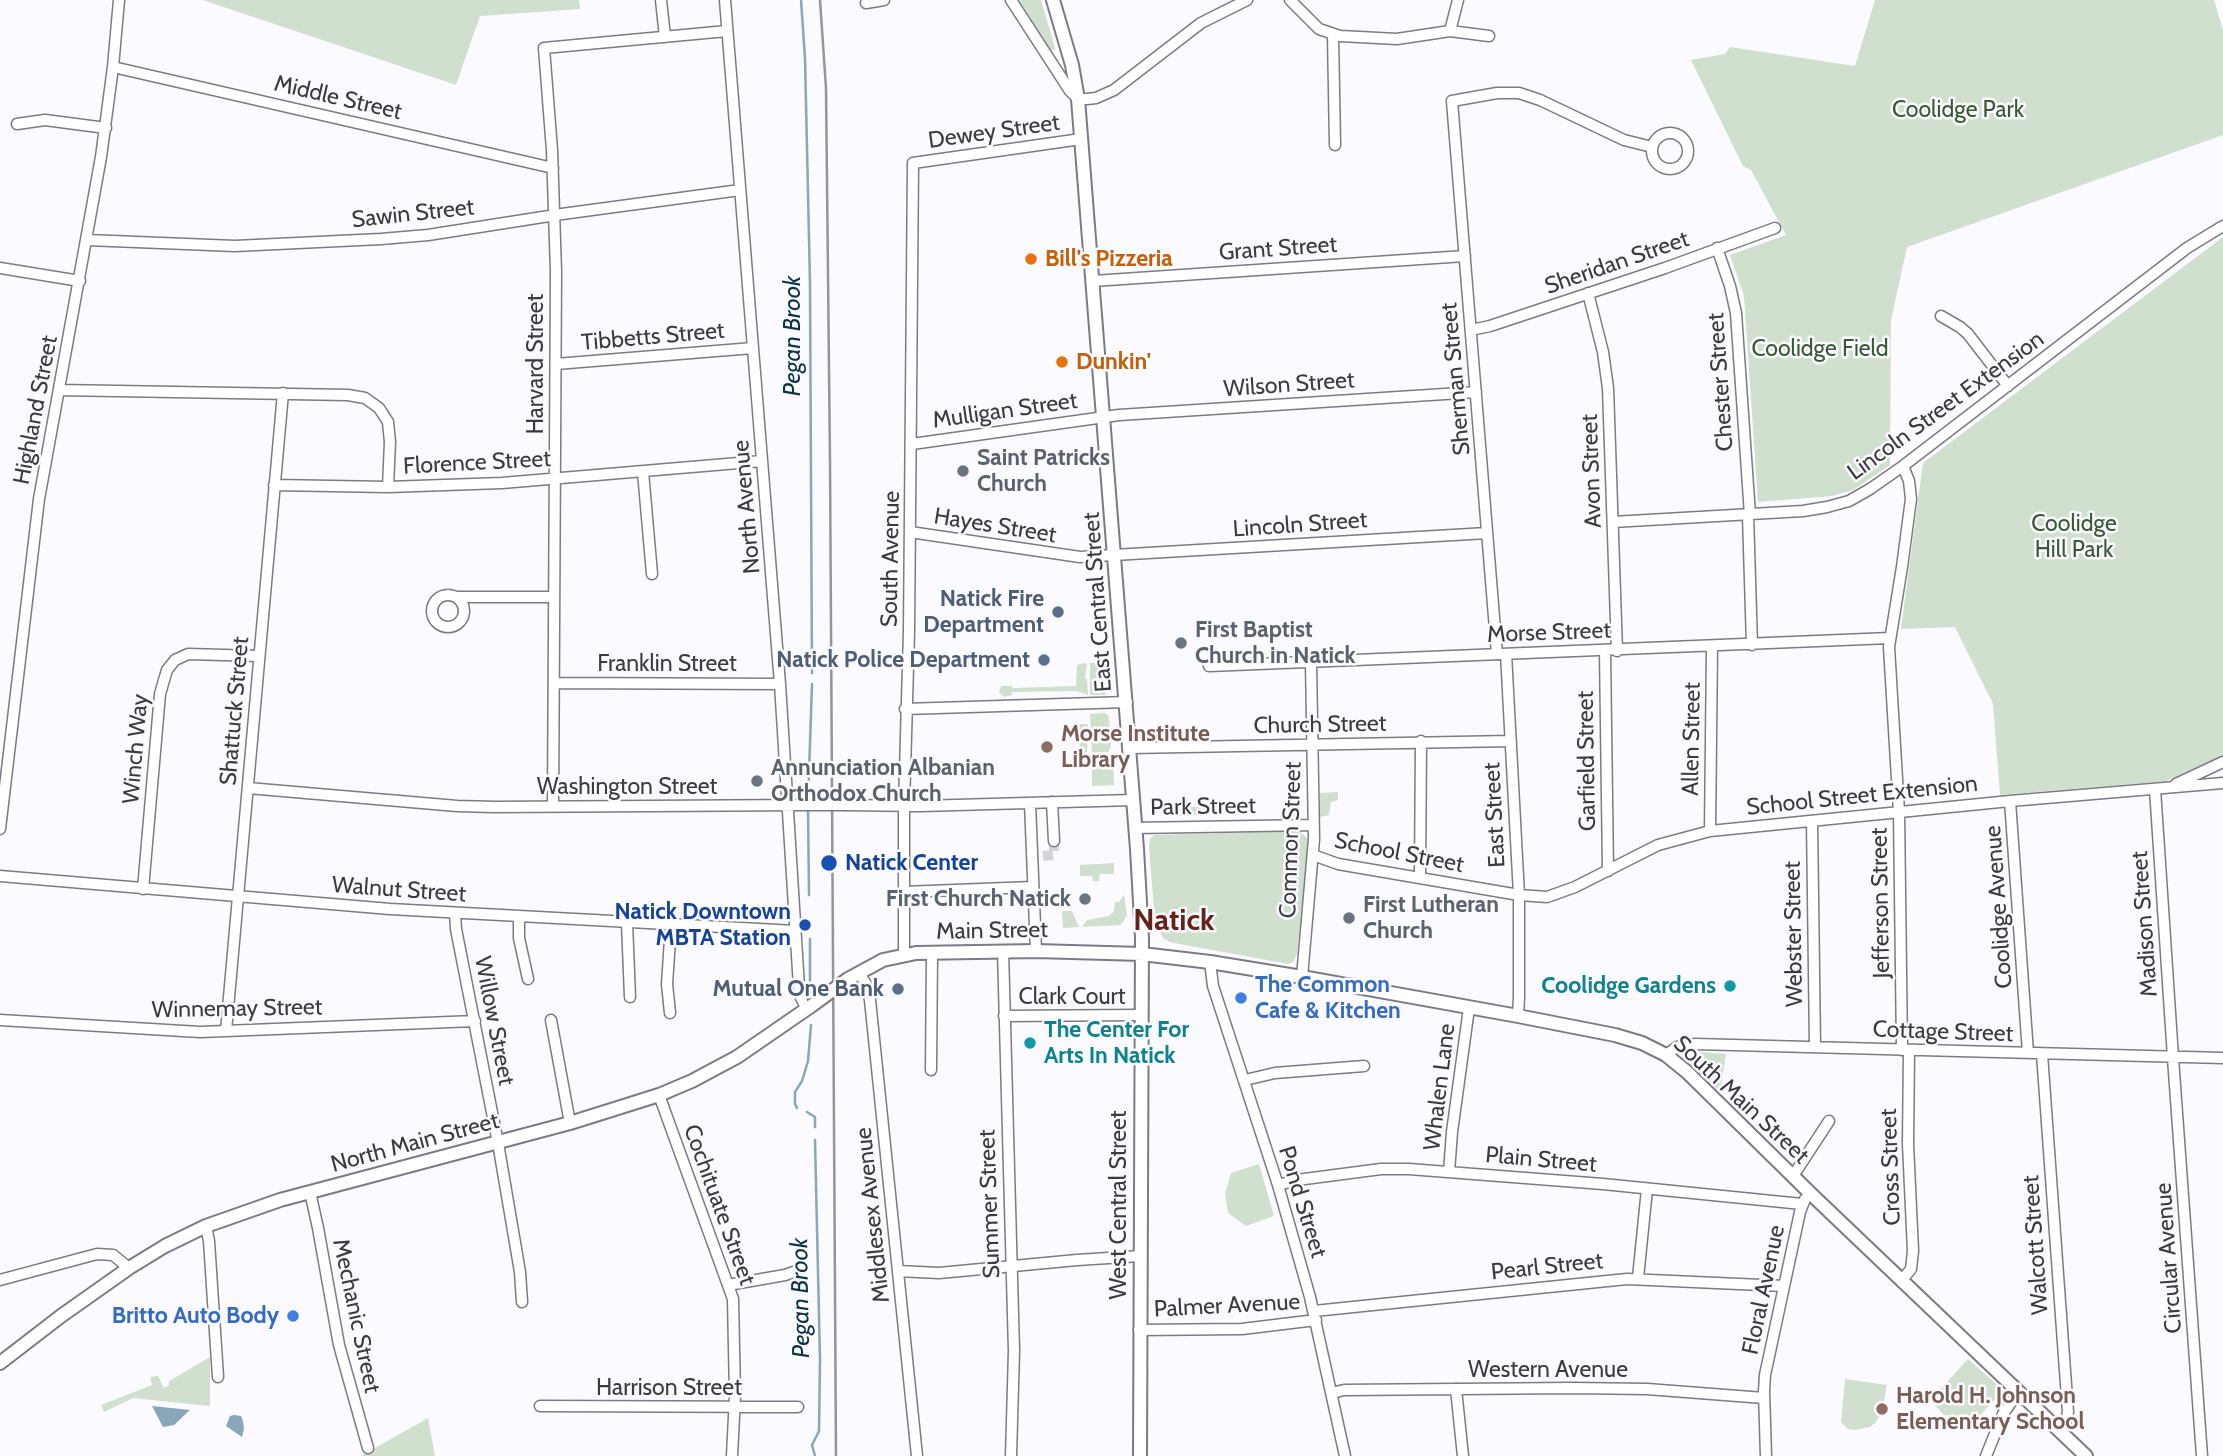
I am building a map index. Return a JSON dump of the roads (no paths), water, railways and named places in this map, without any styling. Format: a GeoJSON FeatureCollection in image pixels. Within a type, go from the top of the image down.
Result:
{"type":"FeatureCollection","features":[{"type":"Feature","properties":{"kind":"main road","name":"East Central Street"},"geometry":{"type":"LineString","coordinates":[[1053,0],[1072,65],[1078,99],[1130,748],[1142,954]]}},
{"type":"Feature","properties":{"kind":"main road","name":"Main Street"},"geometry":{"type":"LineString","coordinates":[[853,976],[883,960],[904,954],[1036,951],[1142,954]]}},
{"type":"Feature","properties":{"kind":"main road","name":"South Main Street"},"geometry":{"type":"LineString","coordinates":[[1142,954],[1210,961],[1518,1016],[1615,1035],[1642,1043],[1665,1055],[1687,1072],[1793,1176],[1806,1198],[1902,1280],[2086,1456]]}},
{"type":"Feature","properties":{"kind":"main road","name":"West Central Street"},"geometry":{"type":"LineString","coordinates":[[1140,1456],[1142,954]]}},
{"type":"Feature","properties":{"kind":"main road","name":"North Main Street"},"geometry":{"type":"LineString","coordinates":[[0,1363],[129,1268],[206,1226],[261,1205],[570,1123],[680,1087],[737,1057],[853,976]]}},
{"type":"Feature","properties":{"kind":"street","name":"Highland Street"},"geometry":{"type":"LineString","coordinates":[[0,829],[39,499],[106,128],[119,0]]}},
{"type":"Feature","properties":{"kind":"street"},"geometry":{"type":"LineString","coordinates":[[661,0],[665,37],[727,31]]}},
{"type":"Feature","properties":{"kind":"street","name":"North Avenue"},"geometry":{"type":"LineString","coordinates":[[725,0],[780,684],[799,987],[801,998],[809,1008]]}},
{"type":"Feature","properties":{"kind":"street"},"geometry":{"type":"LineString","coordinates":[[866,3],[884,0]]}},
{"type":"Feature","properties":{"kind":"street"},"geometry":{"type":"LineString","coordinates":[[1011,0],[1070,91],[1078,99],[1096,98],[1114,90],[1201,23],[1247,0]]}},
{"type":"Feature","properties":{"kind":"street"},"geometry":{"type":"LineString","coordinates":[[1290,0],[1313,24],[1333,35],[1397,39],[1450,31],[1489,36]]}},
{"type":"Feature","properties":{"kind":"street"},"geometry":{"type":"LineString","coordinates":[[1450,31],[1458,0]]}},
{"type":"Feature","properties":{"kind":"street"},"geometry":{"type":"LineString","coordinates":[[1333,35],[1335,145]]}},
{"type":"Feature","properties":{"kind":"street","name":"Harvard Street"},"geometry":{"type":"LineString","coordinates":[[553,806],[555,215],[544,48],[665,37]]}},
{"type":"Feature","properties":{"kind":"street","name":"Middle Street"},"geometry":{"type":"LineString","coordinates":[[113,67],[553,168]]}},
{"type":"Feature","properties":{"kind":"street","name":"Sherman Street"},"geometry":{"type":"LineString","coordinates":[[1502,654],[1487,533],[1452,101],[1497,93],[1520,93],[1624,140],[1653,147]]}},
{"type":"Feature","properties":{"kind":"street"},"geometry":{"type":"LineString","coordinates":[[17,124],[45,120],[106,128]]}},
{"type":"Feature","properties":{"kind":"street","name":"Dewey Street"},"geometry":{"type":"LineString","coordinates":[[913,163],[1081,139]]}},
{"type":"Feature","properties":{"kind":"street","name":"South Avenue"},"geometry":{"type":"LineString","coordinates":[[904,954],[905,709],[912,444],[913,163]]}},
{"type":"Feature","properties":{"kind":"street","name":"Sawin Street"},"geometry":{"type":"LineString","coordinates":[[87,240],[217,246],[288,245],[410,237],[740,190]]}},
{"type":"Feature","properties":{"kind":"street","name":"Lincoln Street Extension"},"geometry":{"type":"LineString","coordinates":[[1613,522],[1803,511],[1839,505],[1859,496],[1903,466],[2187,248],[2223,226]]}},
{"type":"Feature","properties":{"kind":"street","name":"Sheridan Street"},"geometry":{"type":"LineString","coordinates":[[1471,330],[1490,326],[1775,228]]}},
{"type":"Feature","properties":{"kind":"street","name":"Chester Street"},"geometry":{"type":"LineString","coordinates":[[1717,248],[1736,313],[1749,515],[1752,645]]}},
{"type":"Feature","properties":{"kind":"street","name":"Grant Street"},"geometry":{"type":"LineString","coordinates":[[1093,281],[1465,256]]}},
{"type":"Feature","properties":{"kind":"street"},"geometry":{"type":"LineString","coordinates":[[0,268],[80,281]]}},
{"type":"Feature","properties":{"kind":"street","name":"Avon Street"},"geometry":{"type":"LineString","coordinates":[[1588,293],[1606,369],[1617,650]]}},
{"type":"Feature","properties":{"kind":"street"},"geometry":{"type":"LineString","coordinates":[[1941,316],[1968,334],[2008,386]]}},
{"type":"Feature","properties":{"kind":"street","name":"Tibbetts Street"},"geometry":{"type":"LineString","coordinates":[[556,364],[753,348]]}},
{"type":"Feature","properties":{"kind":"street","name":"Florence Street"},"geometry":{"type":"LineString","coordinates":[[60,390],[357,395],[373,402],[388,422],[388,487],[555,480],[762,461]]}},
{"type":"Feature","properties":{"kind":"street","name":"Wilson Street"},"geometry":{"type":"LineString","coordinates":[[1104,416],[1476,392]]}},
{"type":"Feature","properties":{"kind":"street","name":"Shattuck Street"},"geometry":{"type":"LineString","coordinates":[[226,1031],[283,393]]}},
{"type":"Feature","properties":{"kind":"street","name":"Mulligan Street"},"geometry":{"type":"LineString","coordinates":[[912,444],[1104,416]]}},
{"type":"Feature","properties":{"kind":"street","name":"Jefferson Street"},"geometry":{"type":"LineString","coordinates":[[1903,466],[1909,481],[1911,499],[1889,657],[1899,812],[1906,1050]]}},
{"type":"Feature","properties":{"kind":"street"},"geometry":{"type":"LineString","coordinates":[[643,472],[652,574]]}},
{"type":"Feature","properties":{"kind":"street"},"geometry":{"type":"LineString","coordinates":[[274,485],[388,487]]}},
{"type":"Feature","properties":{"kind":"street","name":"Hayes Street"},"geometry":{"type":"LineString","coordinates":[[910,532],[1057,555],[1115,556]]}},
{"type":"Feature","properties":{"kind":"street","name":"Lincoln Street"},"geometry":{"type":"LineString","coordinates":[[1115,556],[1487,533]]}},
{"type":"Feature","properties":{"kind":"street"},"geometry":{"type":"LineString","coordinates":[[456,597],[554,597]]}},
{"type":"Feature","properties":{"kind":"street","name":"Morse Street"},"geometry":{"type":"LineString","coordinates":[[1209,666],[1890,638]]}},
{"type":"Feature","properties":{"kind":"street","name":"Allen Street"},"geometry":{"type":"LineString","coordinates":[[1710,831],[1712,647]]}},
{"type":"Feature","properties":{"kind":"street","name":"Garfield Street"},"geometry":{"type":"LineString","coordinates":[[1605,651],[1608,871]]}},
{"type":"Feature","properties":{"kind":"street","name":"Winch Way"},"geometry":{"type":"LineString","coordinates":[[143,889],[160,694],[166,670],[181,657],[194,653],[259,656]]}},
{"type":"Feature","properties":{"kind":"street","name":"East Street"},"geometry":{"type":"LineString","coordinates":[[1502,654],[1511,741],[1518,895],[1518,1016]]}},
{"type":"Feature","properties":{"kind":"street","name":"Common Street"},"geometry":{"type":"LineString","coordinates":[[1302,977],[1313,855],[1311,662]]}},
{"type":"Feature","properties":{"kind":"street","name":"Franklin Street"},"geometry":{"type":"LineString","coordinates":[[554,683],[780,684]]}},
{"type":"Feature","properties":{"kind":"street"},"geometry":{"type":"LineString","coordinates":[[905,709],[1126,702]]}},
{"type":"Feature","properties":{"kind":"street"},"geometry":{"type":"LineString","coordinates":[[1420,878],[1421,741]]}},
{"type":"Feature","properties":{"kind":"street","name":"Church Street"},"geometry":{"type":"LineString","coordinates":[[1130,748],[1511,741]]}},
{"type":"Feature","properties":{"kind":"street"},"geometry":{"type":"LineString","coordinates":[[2167,788],[2223,762]]}},
{"type":"Feature","properties":{"kind":"street","name":"School Street Extension"},"geometry":{"type":"LineString","coordinates":[[1518,895],[1555,895],[1658,845],[1710,831],[2223,783]]}},
{"type":"Feature","properties":{"kind":"street","name":"Washington Street"},"geometry":{"type":"LineString","coordinates":[[248,788],[457,806],[904,806],[1133,800]]}},
{"type":"Feature","properties":{"kind":"street","name":"Madison Street"},"geometry":{"type":"LineString","coordinates":[[2155,789],[2173,1057]]}},
{"type":"Feature","properties":{"kind":"street","name":"Coolidge Avenue"},"geometry":{"type":"LineString","coordinates":[[2010,801],[2028,1053]]}},
{"type":"Feature","properties":{"kind":"street"},"geometry":{"type":"LineString","coordinates":[[1052,802],[1054,841]]}},
{"type":"Feature","properties":{"kind":"street"},"geometry":{"type":"LineString","coordinates":[[1030,803],[1038,857],[1033,887],[1036,951]]}},
{"type":"Feature","properties":{"kind":"street","name":"Webster Street"},"geometry":{"type":"LineString","coordinates":[[1812,821],[1815,1047]]}},
{"type":"Feature","properties":{"kind":"street","name":"Park Street"},"geometry":{"type":"LineString","coordinates":[[1135,828],[1313,825]]}},
{"type":"Feature","properties":{"kind":"street","name":"School Street"},"geometry":{"type":"LineString","coordinates":[[1313,855],[1338,864],[1518,895]]}},
{"type":"Feature","properties":{"kind":"street","name":"Walnut Street"},"geometry":{"type":"LineString","coordinates":[[0,876],[455,913],[796,931]]}},
{"type":"Feature","properties":{"kind":"street"},"geometry":{"type":"LineString","coordinates":[[903,892],[1033,887]]}},
{"type":"Feature","properties":{"kind":"street","name":"Willow Street"},"geometry":{"type":"LineString","coordinates":[[455,913],[498,1143],[520,1272],[522,1302]]}},
{"type":"Feature","properties":{"kind":"street"},"geometry":{"type":"LineString","coordinates":[[519,917],[519,938],[528,979]]}},
{"type":"Feature","properties":{"kind":"street"},"geometry":{"type":"LineString","coordinates":[[627,923],[630,997]]}},
{"type":"Feature","properties":{"kind":"street"},"geometry":{"type":"LineString","coordinates":[[670,1013],[667,984],[671,925]]}},
{"type":"Feature","properties":{"kind":"street","name":"Summer Street"},"geometry":{"type":"LineString","coordinates":[[1003,951],[1014,1377],[1011,1456]]}},
{"type":"Feature","properties":{"kind":"street"},"geometry":{"type":"LineString","coordinates":[[931,1070],[932,953]]}},
{"type":"Feature","properties":{"kind":"street","name":"Pond Street"},"geometry":{"type":"LineString","coordinates":[[1210,961],[1213,986],[1278,1185],[1315,1316],[1345,1456]]}},
{"type":"Feature","properties":{"kind":"street","name":"Middlesex Avenue"},"geometry":{"type":"LineString","coordinates":[[853,976],[866,984],[870,1000],[916,1456]]}},
{"type":"Feature","properties":{"kind":"street","name":"Whalen Lane"},"geometry":{"type":"LineString","coordinates":[[1449,1172],[1469,1008]]}},
{"type":"Feature","properties":{"kind":"street","name":"Clark Court"},"geometry":{"type":"LineString","coordinates":[[1004,1016],[1141,1016]]}},
{"type":"Feature","properties":{"kind":"street","name":"Winnemay Street"},"geometry":{"type":"LineString","coordinates":[[0,1020],[151,1030],[226,1031],[475,1021]]}},
{"type":"Feature","properties":{"kind":"street"},"geometry":{"type":"LineString","coordinates":[[551,1020],[570,1123]]}},
{"type":"Feature","properties":{"kind":"street","name":"Cottage Street"},"geometry":{"type":"LineString","coordinates":[[1665,1055],[1677,1047],[1691,1044],[2223,1058]]}},
{"type":"Feature","properties":{"kind":"street","name":"Cross Street"},"geometry":{"type":"LineString","coordinates":[[1902,1280],[1911,1269],[1913,1251],[1906,1050]]}},
{"type":"Feature","properties":{"kind":"street","name":"Walcott Street"},"geometry":{"type":"LineString","coordinates":[[2042,1054],[2067,1405],[2067,1419],[2061,1433]]}},
{"type":"Feature","properties":{"kind":"street","name":"Circular Avenue"},"geometry":{"type":"LineString","coordinates":[[2173,1057],[2202,1456]]}},
{"type":"Feature","properties":{"kind":"street"},"geometry":{"type":"LineString","coordinates":[[1245,1080],[1275,1073],[1364,1066]]}},
{"type":"Feature","properties":{"kind":"street","name":"Cochituate Street"},"geometry":{"type":"LineString","coordinates":[[659,1095],[734,1305],[732,1456]]}},
{"type":"Feature","properties":{"kind":"street"},"geometry":{"type":"LineString","coordinates":[[1793,1176],[1829,1121]]}},
{"type":"Feature","properties":{"kind":"street","name":"Plain Street"},"geometry":{"type":"LineString","coordinates":[[1278,1185],[1381,1169],[1806,1198]]}},
{"type":"Feature","properties":{"kind":"street"},"geometry":{"type":"LineString","coordinates":[[1639,1278],[1647,1189]]}},
{"type":"Feature","properties":{"kind":"street","name":"Mechanic Street"},"geometry":{"type":"LineString","coordinates":[[310,1192],[339,1345],[368,1448]]}},
{"type":"Feature","properties":{"kind":"street","name":"Floral Avenue"},"geometry":{"type":"LineString","coordinates":[[1766,1456],[1765,1375],[1806,1198]]}},
{"type":"Feature","properties":{"kind":"street"},"geometry":{"type":"LineString","coordinates":[[206,1226],[219,1377]]}},
{"type":"Feature","properties":{"kind":"street"},"geometry":{"type":"LineString","coordinates":[[0,1280],[97,1254],[113,1255],[129,1268]]}},
{"type":"Feature","properties":{"kind":"street"},"geometry":{"type":"LineString","coordinates":[[898,1271],[939,1273],[1140,1256]]}},
{"type":"Feature","properties":{"kind":"street"},"geometry":{"type":"LineString","coordinates":[[728,1285],[785,1275],[802,1269]]}},
{"type":"Feature","properties":{"kind":"street","name":"Pearl Street"},"geometry":{"type":"LineString","coordinates":[[1315,1316],[1639,1278],[1784,1286]]}},
{"type":"Feature","properties":{"kind":"street","name":"Palmer Avenue"},"geometry":{"type":"LineString","coordinates":[[1139,1330],[1242,1329],[1315,1316]]}},
{"type":"Feature","properties":{"kind":"street"},"geometry":{"type":"LineString","coordinates":[[1456,1389],[1463,1456]]}},
{"type":"Feature","properties":{"kind":"street","name":"Western Avenue"},"geometry":{"type":"LineString","coordinates":[[1332,1393],[1344,1390],[1627,1389],[1764,1398]]}},
{"type":"Feature","properties":{"kind":"street"},"geometry":{"type":"LineString","coordinates":[[1986,1456],[2003,1415],[2018,1392]]}},
{"type":"Feature","properties":{"kind":"street","name":"Harrison Street"},"geometry":{"type":"LineString","coordinates":[[540,1406],[798,1407]]}},
{"type":"Feature","properties":{"kind":"water"},"geometry":{"type":"Polygon","coordinates":[[[152,1406],[190,1410],[174,1425],[163,1427],[152,1406]]]}},
{"type":"Feature","properties":{"kind":"water"},"geometry":{"type":"Polygon","coordinates":[[[230,1416],[241,1416],[243,1421],[242,1437],[226,1426],[230,1416]]]}},
{"type":"Feature","properties":{"kind":"waterway","name":"Pegan Brook"},"geometry":{"type":"LineString","coordinates":[[801,0],[805,58],[810,283],[812,673]]}},
{"type":"Feature","properties":{"kind":"waterway","name":"Pegan Brook"},"geometry":{"type":"LineString","coordinates":[[808,803],[812,684]]}},
{"type":"Feature","properties":{"kind":"waterway","name":"Pegan Brook"},"geometry":{"type":"LineString","coordinates":[[808,809],[809,895]]}},
{"type":"Feature","properties":{"kind":"waterway","name":"Pegan Brook"},"geometry":{"type":"LineString","coordinates":[[810,939],[810,987]]}},
{"type":"Feature","properties":{"kind":"waterway","name":"Pegan Brook"},"geometry":{"type":"LineString","coordinates":[[797,1108],[795,1092],[802,1081],[808,1061],[811,1025]]}},
{"type":"Feature","properties":{"kind":"waterway","name":"Pegan Brook"},"geometry":{"type":"LineString","coordinates":[[807,1112],[815,1117],[815,1127]]}},
{"type":"Feature","properties":{"kind":"waterway","name":"Pegan Brook"},"geometry":{"type":"LineString","coordinates":[[815,1140],[820,1360],[819,1431],[812,1445],[815,1456]]}},
{"type":"Feature","properties":{"kind":"tunnel"},"geometry":{"type":"LineString","coordinates":[[1043,856],[1054,855],[1054,841]]}},
{"type":"Feature","properties":{"kind":"railway"},"geometry":{"type":"LineString","coordinates":[[820,0],[826,88],[836,1456]]}},
{"type":"Feature","properties":{"kind":"place","name":"Bill's Pizzeria"},"geometry":{"type":"Point","coordinates":[1031,259]}},
{"type":"Feature","properties":{"kind":"place","name":"Dunkin'"},"geometry":{"type":"Point","coordinates":[1062,362]}},
{"type":"Feature","properties":{"kind":"place","name":"Saint Patricks Church"},"geometry":{"type":"Point","coordinates":[963,471]}},
{"type":"Feature","properties":{"kind":"place","name":"Natick Fire Department"},"geometry":{"type":"Point","coordinates":[1058,612]}},
{"type":"Feature","properties":{"kind":"place","name":"First Baptist Church in Natick"},"geometry":{"type":"Point","coordinates":[1181,643]}},
{"type":"Feature","properties":{"kind":"place","name":"Natick Police Department"},"geometry":{"type":"Point","coordinates":[1044,660]}},
{"type":"Feature","properties":{"kind":"place","name":"Morse Institute Library"},"geometry":{"type":"Point","coordinates":[1047,747]}},
{"type":"Feature","properties":{"kind":"place","name":"Annunciation Albanian Orthodox Church"},"geometry":{"type":"Point","coordinates":[757,781]}},
{"type":"Feature","properties":{"kind":"place","name":"Natick Center"},"geometry":{"type":"Point","coordinates":[829,863]}},
{"type":"Feature","properties":{"kind":"place","name":"First Church Natick"},"geometry":{"type":"Point","coordinates":[1085,899]}},
{"type":"Feature","properties":{"kind":"place","name":"First Lutheran Church"},"geometry":{"type":"Point","coordinates":[1349,918]}},
{"type":"Feature","properties":{"kind":"place","name":"Natick Downtown MBTA Station"},"geometry":{"type":"Point","coordinates":[805,925]}},
{"type":"Feature","properties":{"kind":"place","name":"Coolidge Gardens"},"geometry":{"type":"Point","coordinates":[1730,986]}},
{"type":"Feature","properties":{"kind":"place","name":"Mutual One Bank"},"geometry":{"type":"Point","coordinates":[898,989]}},
{"type":"Feature","properties":{"kind":"place","name":"The Common Cafe & Kitchen"},"geometry":{"type":"Point","coordinates":[1241,998]}},
{"type":"Feature","properties":{"kind":"place","name":"The Center For Arts In Natick"},"geometry":{"type":"Point","coordinates":[1030,1043]}},
{"type":"Feature","properties":{"kind":"place","name":"Britto Auto Body"},"geometry":{"type":"Point","coordinates":[293,1316]}},
{"type":"Feature","properties":{"kind":"place","name":"Harold H. Johnson Elementary School"},"geometry":{"type":"Point","coordinates":[1882,1409]}},
{"type":"Feature","properties":{"kind":"district","name":"Natick"},"geometry":{"type":"Point","coordinates":[1174,921]}},
{"type":"Feature","properties":{"kind":"park label","name":"Coolidge Park"},"geometry":{"type":"Point","coordinates":[1958,110]}},
{"type":"Feature","properties":{"kind":"park label","name":"Coolidge Field"},"geometry":{"type":"Point","coordinates":[1820,349]}},
{"type":"Feature","properties":{"kind":"park label","name":"Coolidge Hill Park"},"geometry":{"type":"Point","coordinates":[2074,537]}}]}
